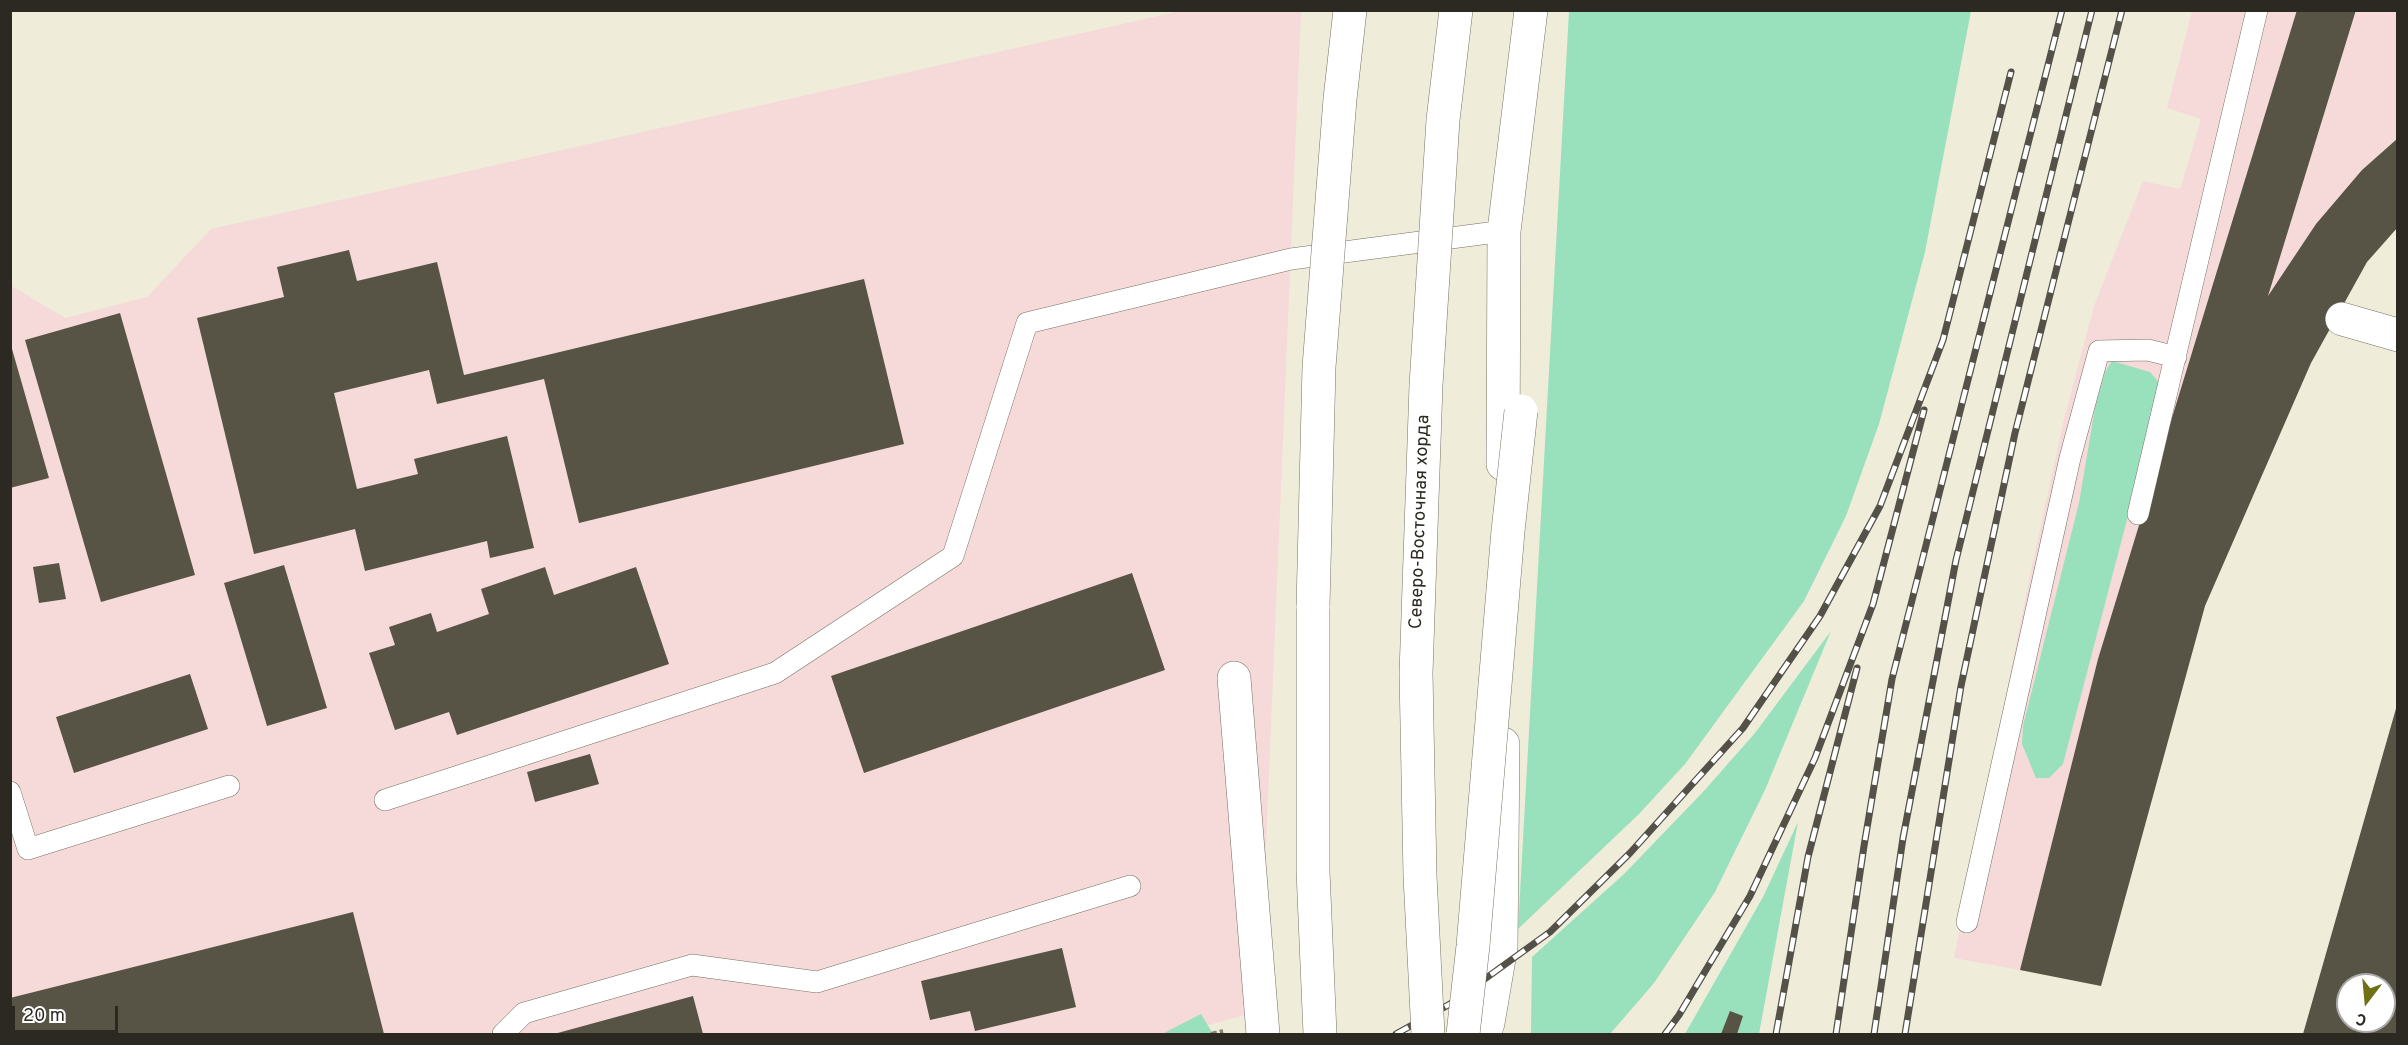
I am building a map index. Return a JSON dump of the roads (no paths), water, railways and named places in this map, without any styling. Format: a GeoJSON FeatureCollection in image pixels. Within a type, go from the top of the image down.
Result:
{"type":"FeatureCollection","features":[{"type":"Feature","properties":{"kind":"street"},"geometry":{"type":"LineString","coordinates":[[1320,1035],[1313,871],[1311,673],[1319,367],[1340,99],[1350,10]]}},
{"type":"Feature","properties":{"kind":"street","name":"Северо-Восточная хорда"},"geometry":{"type":"LineString","coordinates":[[1428,1035],[1420,876],[1416,674],[1426,385],[1443,120],[1456,10]]}},
{"type":"Feature","properties":{"kind":"street"},"geometry":{"type":"LineString","coordinates":[[1484,1035],[1488,1023],[1501,936],[1504,231],[1531,10]]}},
{"type":"Feature","properties":{"kind":"street"},"geometry":{"type":"LineString","coordinates":[[2342,319],[2397,334]]}},
{"type":"Feature","properties":{"kind":"street"},"geometry":{"type":"LineString","coordinates":[[1463,1035],[1473,946],[1508,531],[1521,411]]}},
{"type":"Feature","properties":{"kind":"street"},"geometry":{"type":"LineString","coordinates":[[1234,678],[1263,1035]]}},
{"type":"Feature","properties":{"kind":"lane"},"geometry":{"type":"LineString","coordinates":[[2138,514],[2257,10]]}},
{"type":"Feature","properties":{"kind":"lane"},"geometry":{"type":"LineString","coordinates":[[385,800],[776,673],[953,556],[1027,323],[1291,259],[1504,231]]}},
{"type":"Feature","properties":{"kind":"lane"},"geometry":{"type":"LineString","coordinates":[[1967,922],[2070,458],[2099,351],[2148,350],[2176,357]]}},
{"type":"Feature","properties":{"kind":"lane"},"geometry":{"type":"LineString","coordinates":[[10,792],[28,849],[230,786]]}},
{"type":"Feature","properties":{"kind":"lane"},"geometry":{"type":"LineString","coordinates":[[503,1035],[524,1013],[692,965],[817,981],[1130,886]]}},
{"type":"Feature","properties":{"kind":"railway"},"geometry":{"type":"LineString","coordinates":[[1836,1034],[1892,679],[2062,10]]}},
{"type":"Feature","properties":{"kind":"railway"},"geometry":{"type":"LineString","coordinates":[[1874,1034],[1903,838],[1956,560],[2092,10]]}},
{"type":"Feature","properties":{"kind":"railway"},"geometry":{"type":"LineString","coordinates":[[1905,1034],[1961,686],[2015,433],[2122,10]]}},
{"type":"Feature","properties":{"kind":"railway"},"geometry":{"type":"LineString","coordinates":[[1396,1034],[1450,1004],[1550,932],[1630,853],[1743,728],[1820,616],[1880,506],[1943,340],[2011,72]]}},
{"type":"Feature","properties":{"kind":"railway"},"geometry":{"type":"LineString","coordinates":[[1665,1034],[1679,1015],[1750,896],[1815,758],[1873,604],[1924,410]]}},
{"type":"Feature","properties":{"kind":"railway"},"geometry":{"type":"LineString","coordinates":[[1776,1034],[1808,857],[1857,668]]}}]}
